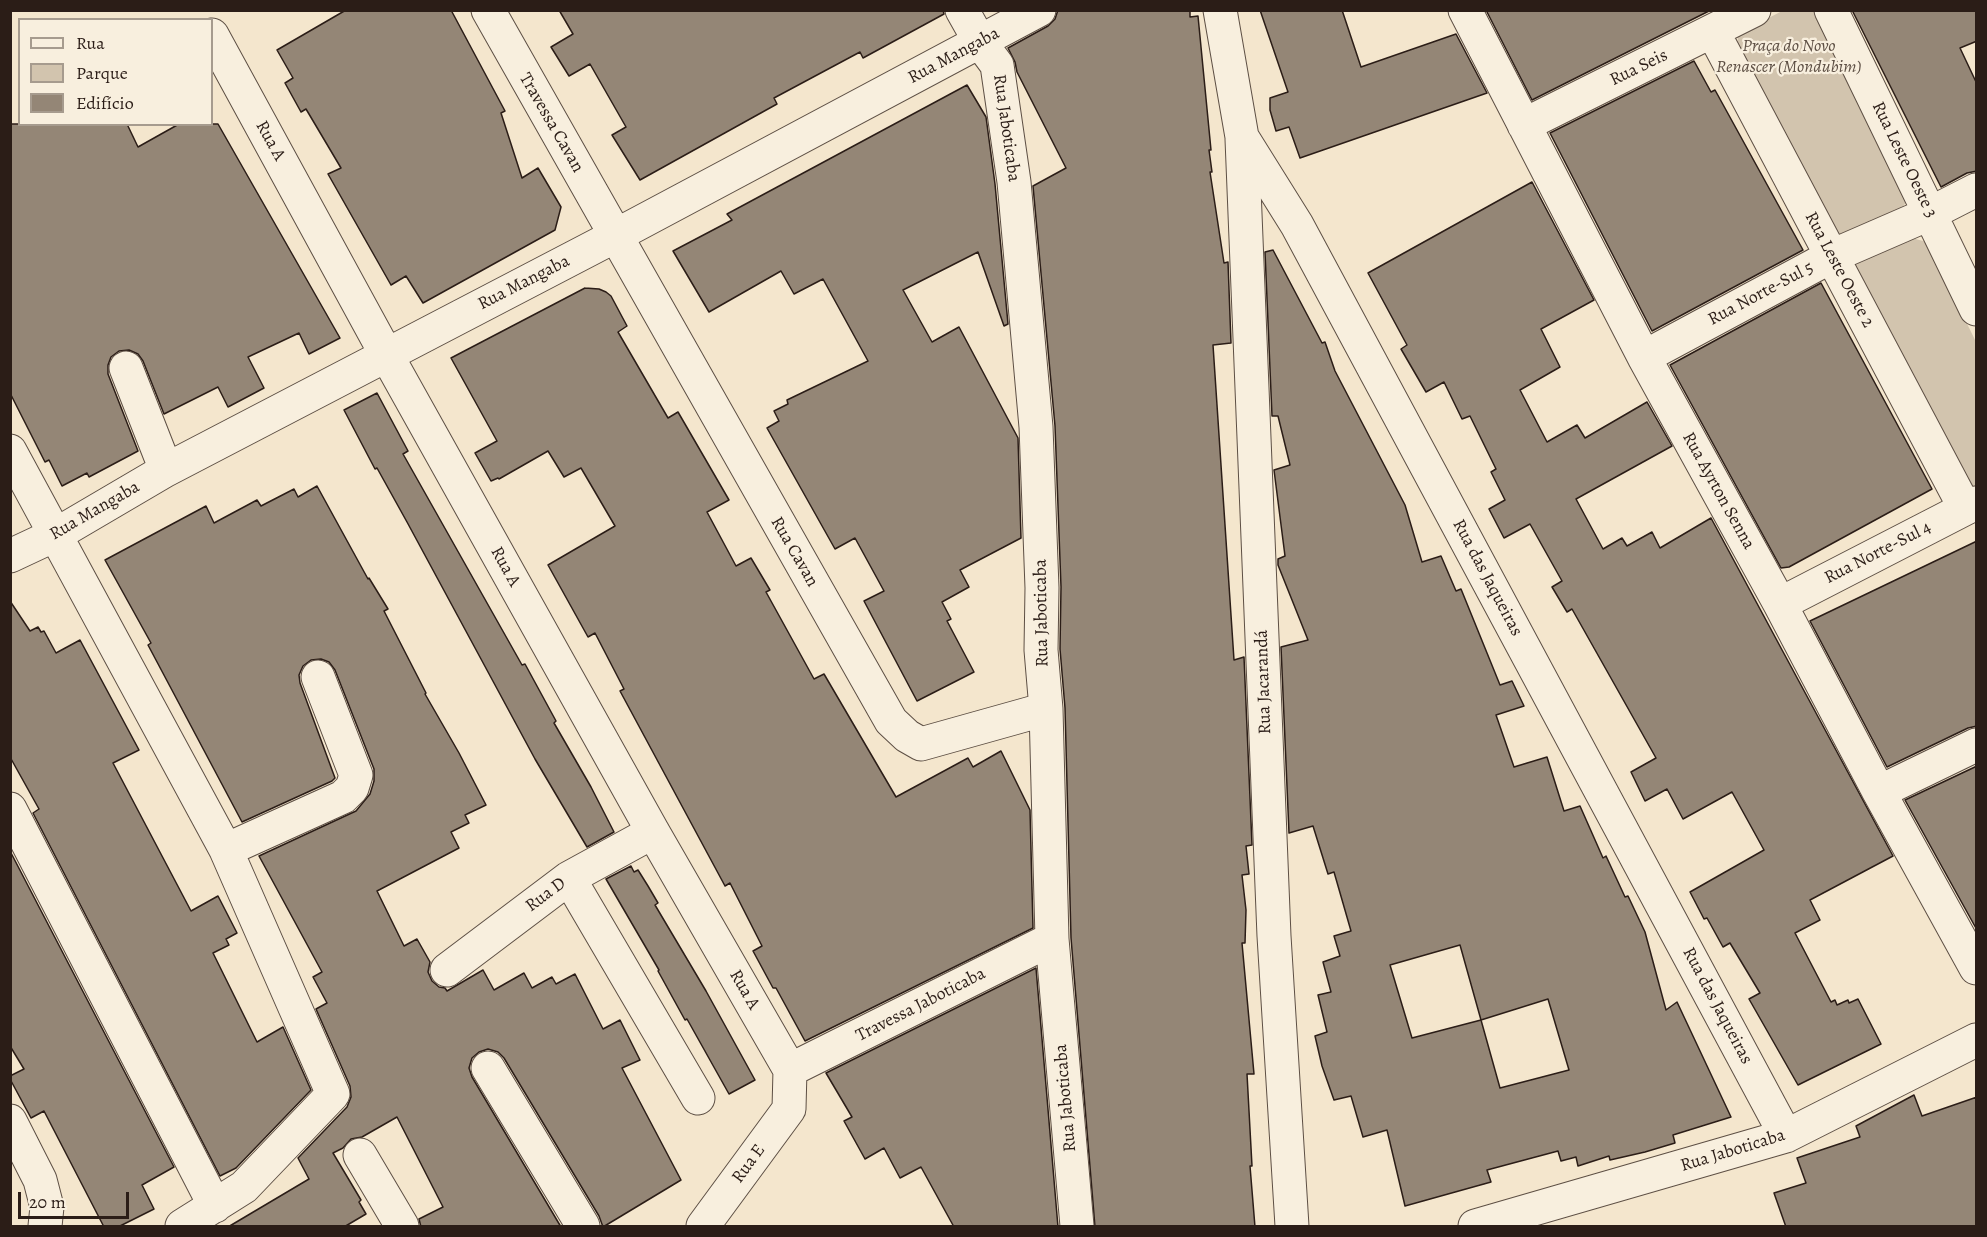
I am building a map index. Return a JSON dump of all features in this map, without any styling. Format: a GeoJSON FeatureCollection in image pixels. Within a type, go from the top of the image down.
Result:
{"type":"FeatureCollection","features":[{"type":"Feature","properties":{"kind":"street","name":"Travessa Cavan"},"geometry":{"type":"LineString","coordinates":[[488,10],[615,236]]}},
{"type":"Feature","properties":{"kind":"street","name":"Rua Jaboticaba"},"geometry":{"type":"LineString","coordinates":[[962,10],[980,42],[997,65],[1014,182],[1036,427],[1042,588],[1041,650],[1046,709],[1052,939],[1077,1227]]}},
{"type":"Feature","properties":{"kind":"street","name":"Rua Mangaba"},"geometry":{"type":"LineString","coordinates":[[10,556],[57,534],[166,470],[615,236],[1039,10]]}},
{"type":"Feature","properties":{"kind":"street","name":"Rua das Jaqueiras"},"geometry":{"type":"LineString","coordinates":[[1220,10],[1242,137],[1303,235],[1786,1136]]}},
{"type":"Feature","properties":{"kind":"street","name":"Rua Ayrton Senna"},"geometry":{"type":"LineString","coordinates":[[1465,10],[1644,357],[1976,968]]}},
{"type":"Feature","properties":{"kind":"street","name":"Rua Seis"},"geometry":{"type":"LineString","coordinates":[[1524,125],[1754,10]]}},
{"type":"Feature","properties":{"kind":"street","name":"Rua Leste Oeste 3"},"geometry":{"type":"LineString","coordinates":[[1830,10],[1977,309]]}},
{"type":"Feature","properties":{"kind":"street","name":"Rua Leste Oeste 2"},"geometry":{"type":"LineString","coordinates":[[1713,32],[1832,256],[1971,506]]}},
{"type":"Feature","properties":{"kind":"street","name":"Rua A"},"geometry":{"type":"LineString","coordinates":[[213,37],[653,832],[790,1085]]}},
{"type":"Feature","properties":{"kind":"street","name":"Rua Jacarandá"},"geometry":{"type":"LineString","coordinates":[[1242,137],[1274,936],[1293,1227]]}},
{"type":"Feature","properties":{"kind":"street","name":"Rua Norte-Sul 5"},"geometry":{"type":"LineString","coordinates":[[1644,357],[1832,256],[1931,213],[1977,190]]}},
{"type":"Feature","properties":{"kind":"street","name":"Rua Cavan"},"geometry":{"type":"LineString","coordinates":[[615,236],[891,721],[907,736],[921,744],[1046,709]]}},
{"type":"Feature","properties":{"kind":"street"},"geometry":{"type":"LineString","coordinates":[[126,368],[166,470]]}},
{"type":"Feature","properties":{"kind":"street"},"geometry":{"type":"LineString","coordinates":[[10,450],[226,850],[333,1094],[244,1187],[182,1227]]}},
{"type":"Feature","properties":{"kind":"street","name":"Rua Norte-Sul 4"},"geometry":{"type":"LineString","coordinates":[[1780,604],[1971,506]]}},
{"type":"Feature","properties":{"kind":"street"},"geometry":{"type":"LineString","coordinates":[[226,850],[343,797],[352,788],[356,775],[318,676]]}},
{"type":"Feature","properties":{"kind":"street"},"geometry":{"type":"LineString","coordinates":[[1879,792],[1977,745]]}},
{"type":"Feature","properties":{"kind":"street"},"geometry":{"type":"LineString","coordinates":[[10,809],[215,1206]]}},
{"type":"Feature","properties":{"kind":"street","name":"Rua D"},"geometry":{"type":"LineString","coordinates":[[447,970],[569,878],[653,832]]}},
{"type":"Feature","properties":{"kind":"street"},"geometry":{"type":"LineString","coordinates":[[569,878],[698,1098]]}},
{"type":"Feature","properties":{"kind":"street","name":"Travessa Jaboticaba"},"geometry":{"type":"LineString","coordinates":[[790,1085],[1052,939]]}},
{"type":"Feature","properties":{"kind":"street","name":"Rua Jaboticaba"},"geometry":{"type":"LineString","coordinates":[[1475,1227],[1786,1136],[1977,1040]]}},
{"type":"Feature","properties":{"kind":"street"},"geometry":{"type":"LineString","coordinates":[[488,1068],[583,1227]]}},
{"type":"Feature","properties":{"kind":"street","name":"Rua E"},"geometry":{"type":"LineString","coordinates":[[703,1227],[789,1109],[790,1085]]}},
{"type":"Feature","properties":{"kind":"street"},"geometry":{"type":"LineString","coordinates":[[10,1121],[40,1180],[47,1207],[45,1227]]}},
{"type":"Feature","properties":{"kind":"street"},"geometry":{"type":"LineString","coordinates":[[360,1155],[402,1227]]}},
{"type":"Feature","properties":{"kind":"green space","name":"Praça do Novo Renascer (Mondubim)"},"geometry":{"type":"Polygon","coordinates":[[[1782,11],[1815,11],[1907,200],[1896,219],[1842,243],[1737,51],[1738,34],[1782,11]]]}},
{"type":"Feature","properties":{"kind":"green space"},"geometry":{"type":"Polygon","coordinates":[[[1904,236],[1927,242],[1976,342],[1976,488],[1961,477],[1854,275],[1856,260],[1904,236]]]}},
{"type":"Feature","properties":{"kind":"building"},"geometry":{"type":"Polygon","coordinates":[[[346,10],[451,10],[505,111],[501,113],[522,178],[538,168],[561,207],[555,230],[423,303],[406,276],[391,285],[328,174],[341,168],[306,109],[301,112],[285,83],[293,78],[277,50],[346,10]]]}},
{"type":"Feature","properties":{"kind":"building"},"geometry":{"type":"Polygon","coordinates":[[[559,10],[943,10],[944,14],[863,58],[860,52],[774,98],[777,104],[640,180],[612,135],[626,127],[590,64],[569,76],[551,47],[573,34],[559,10]]]}},
{"type":"Feature","properties":{"kind":"building"},"geometry":{"type":"Polygon","coordinates":[[[1058,10],[1190,10],[1190,17],[1198,16],[1211,150],[1209,150],[1212,172],[1210,172],[1224,263],[1228,262],[1231,343],[1213,345],[1234,660],[1244,657],[1252,845],[1246,846],[1249,874],[1242,875],[1246,910],[1245,943],[1242,943],[1254,1074],[1247,1074],[1252,1166],[1250,1166],[1255,1227],[1095,1227],[1071,938],[1065,708],[1060,649],[1061,587],[1055,426],[1033,186],[1066,168],[1017,72],[1008,48],[1048,26],[1055,19],[1058,10]]]}},
{"type":"Feature","properties":{"kind":"building"},"geometry":{"type":"Polygon","coordinates":[[[1260,10],[1342,10],[1361,67],[1456,34],[1487,93],[1300,158],[1289,127],[1276,131],[1270,110],[1270,98],[1288,92],[1260,10]]]}},
{"type":"Feature","properties":{"kind":"building"},"geometry":{"type":"Polygon","coordinates":[[[1486,10],[1711,10],[1532,100],[1486,10]]]}},
{"type":"Feature","properties":{"kind":"building"},"geometry":{"type":"Polygon","coordinates":[[[1852,10],[1977,10],[1977,41],[1960,48],[1977,84],[1977,171],[1967,173],[1941,187],[1852,10]]]}},
{"type":"Feature","properties":{"kind":"building"},"geometry":{"type":"Polygon","coordinates":[[[1694,61],[1711,92],[1715,90],[1803,250],[1652,331],[1550,133],[1694,61]]]}},
{"type":"Feature","properties":{"kind":"building"},"geometry":{"type":"Polygon","coordinates":[[[967,85],[986,117],[995,184],[1008,324],[1004,326],[978,252],[903,290],[932,342],[959,327],[1018,438],[1021,538],[960,570],[969,587],[942,602],[951,619],[947,621],[974,672],[917,701],[864,601],[884,591],[855,538],[835,549],[767,428],[779,421],[774,411],[788,404],[787,400],[868,361],[823,279],[794,294],[781,271],[709,312],[673,251],[732,220],[727,214],[967,85]]]}},
{"type":"Feature","properties":{"kind":"building"},"geometry":{"type":"Polygon","coordinates":[[[10,124],[18,124],[18,126],[128,126],[138,147],[175,126],[218,124],[340,338],[309,354],[299,333],[248,357],[264,388],[228,407],[218,387],[164,414],[143,361],[138,354],[129,350],[119,351],[111,357],[108,374],[138,451],[89,477],[87,473],[62,486],[49,460],[45,462],[10,393],[10,124]]]}},
{"type":"Feature","properties":{"kind":"building"},"geometry":{"type":"Polygon","coordinates":[[[1532,182],[1594,300],[1541,329],[1560,367],[1520,390],[1547,442],[1577,425],[1585,438],[1647,402],[1672,446],[1576,499],[1603,549],[1622,538],[1627,546],[1652,532],[1660,548],[1711,518],[1893,856],[1810,900],[1820,920],[1795,933],[1831,1002],[1835,1000],[1837,1005],[1858,999],[1881,1044],[1798,1085],[1749,999],[1760,993],[1730,943],[1723,947],[1707,918],[1704,919],[1690,892],[1764,850],[1732,792],[1683,819],[1667,789],[1645,801],[1631,772],[1656,758],[1572,609],[1567,612],[1552,587],[1562,581],[1530,524],[1504,538],[1489,509],[1505,500],[1491,472],[1496,469],[1470,416],[1462,419],[1444,382],[1426,392],[1401,349],[1407,345],[1368,273],[1532,182]]]}},
{"type":"Feature","properties":{"kind":"building"},"geometry":{"type":"Polygon","coordinates":[[[1273,250],[1322,343],[1325,342],[1335,371],[1405,505],[1422,562],[1441,556],[1456,591],[1461,589],[1500,685],[1512,681],[1524,706],[1496,715],[1514,767],[1547,757],[1564,811],[1580,806],[1603,858],[1606,856],[1625,897],[1628,896],[1645,932],[1666,1010],[1677,1002],[1731,1117],[1673,1135],[1675,1143],[1610,1160],[1609,1156],[1578,1166],[1576,1157],[1561,1161],[1558,1151],[1487,1170],[1491,1182],[1405,1206],[1387,1130],[1363,1137],[1351,1096],[1334,1100],[1322,1066],[1315,1036],[1327,1032],[1318,995],[1331,992],[1323,962],[1340,956],[1334,936],[1351,931],[1334,872],[1328,874],[1313,826],[1289,833],[1281,647],[1308,640],[1278,565],[1278,559],[1285,556],[1274,470],[1290,465],[1278,416],[1272,416],[1265,252],[1273,250]],[[1460,945],[1390,965],[1412,1038],[1481,1020],[1460,945]],[[1548,999],[1481,1020],[1500,1088],[1569,1070],[1548,999]]]}},
{"type":"Feature","properties":{"kind":"building"},"geometry":{"type":"Polygon","coordinates":[[[1821,283],[1932,489],[1789,567],[1781,568],[1670,365],[1821,283]]]}},
{"type":"Feature","properties":{"kind":"building"},"geometry":{"type":"Polygon","coordinates":[[[585,288],[599,289],[611,296],[627,326],[618,332],[668,418],[678,412],[729,500],[707,512],[736,566],[751,558],[770,590],[766,592],[814,679],[824,674],[896,797],[968,758],[973,767],[1001,751],[1030,810],[1033,928],[805,1041],[753,951],[762,946],[730,883],[725,886],[620,691],[624,689],[595,633],[588,637],[548,565],[615,526],[581,468],[564,477],[548,451],[499,479],[491,481],[475,453],[497,441],[451,358],[585,288]]]}},
{"type":"Feature","properties":{"kind":"building"},"geometry":{"type":"Polygon","coordinates":[[[377,393],[408,451],[403,454],[522,665],[525,664],[556,721],[554,723],[614,832],[587,847],[535,759],[344,410],[377,393]]]}},
{"type":"Feature","properties":{"kind":"building"},"geometry":{"type":"Polygon","coordinates":[[[317,486],[368,579],[388,609],[384,611],[425,694],[486,805],[465,815],[469,823],[451,832],[459,848],[377,891],[404,946],[417,939],[430,962],[428,972],[432,981],[447,991],[483,970],[494,990],[524,973],[532,988],[552,977],[556,984],[575,974],[603,1029],[620,1020],[640,1060],[622,1068],[681,1180],[603,1227],[599,1216],[504,1058],[498,1052],[488,1049],[472,1058],[469,1068],[472,1077],[561,1227],[421,1227],[419,1219],[443,1207],[397,1117],[362,1137],[351,1139],[343,1148],[333,1153],[361,1200],[359,1202],[366,1214],[344,1227],[228,1227],[309,1179],[298,1158],[347,1107],[351,1097],[350,1086],[316,1009],[327,1003],[313,977],[322,972],[259,856],[356,811],[370,794],[374,781],[374,769],[335,670],[329,662],[321,659],[311,660],[303,666],[299,675],[300,683],[335,778],[242,822],[148,645],[151,643],[105,560],[206,506],[214,523],[257,500],[261,506],[294,489],[298,497],[317,486]]]}},
{"type":"Feature","properties":{"kind":"building"},"geometry":{"type":"Polygon","coordinates":[[[1977,541],[1977,726],[1968,728],[1887,767],[1810,621],[1977,541]]]}},
{"type":"Feature","properties":{"kind":"building"},"geometry":{"type":"Polygon","coordinates":[[[10,601],[30,631],[38,627],[41,632],[44,631],[56,653],[80,640],[139,750],[113,763],[191,911],[218,896],[237,933],[226,939],[229,945],[213,953],[257,1042],[283,1027],[311,1090],[236,1168],[220,1176],[33,813],[39,809],[10,757],[10,601]]]}},
{"type":"Feature","properties":{"kind":"building"},"geometry":{"type":"Polygon","coordinates":[[[1977,766],[1977,930],[1905,800],[1977,766]]]}},
{"type":"Feature","properties":{"kind":"building"},"geometry":{"type":"Polygon","coordinates":[[[10,851],[174,1167],[142,1185],[154,1209],[118,1227],[104,1227],[44,1111],[31,1118],[10,1079],[10,1076],[24,1069],[10,1046],[10,851]]]}},
{"type":"Feature","properties":{"kind":"building"},"geometry":{"type":"Polygon","coordinates":[[[631,866],[634,872],[638,870],[658,903],[655,905],[755,1080],[729,1094],[606,879],[631,866]]]}},
{"type":"Feature","properties":{"kind":"building"},"geometry":{"type":"Polygon","coordinates":[[[1036,968],[1058,1227],[954,1227],[921,1167],[900,1178],[884,1148],[865,1159],[844,1121],[852,1117],[826,1073],[1036,968]]]}},
{"type":"Feature","properties":{"kind":"building"},"geometry":{"type":"Polygon","coordinates":[[[1914,1095],[1922,1116],[1977,1097],[1977,1227],[1786,1227],[1774,1193],[1806,1183],[1797,1158],[1860,1137],[1856,1126],[1914,1095]]]}}]}
